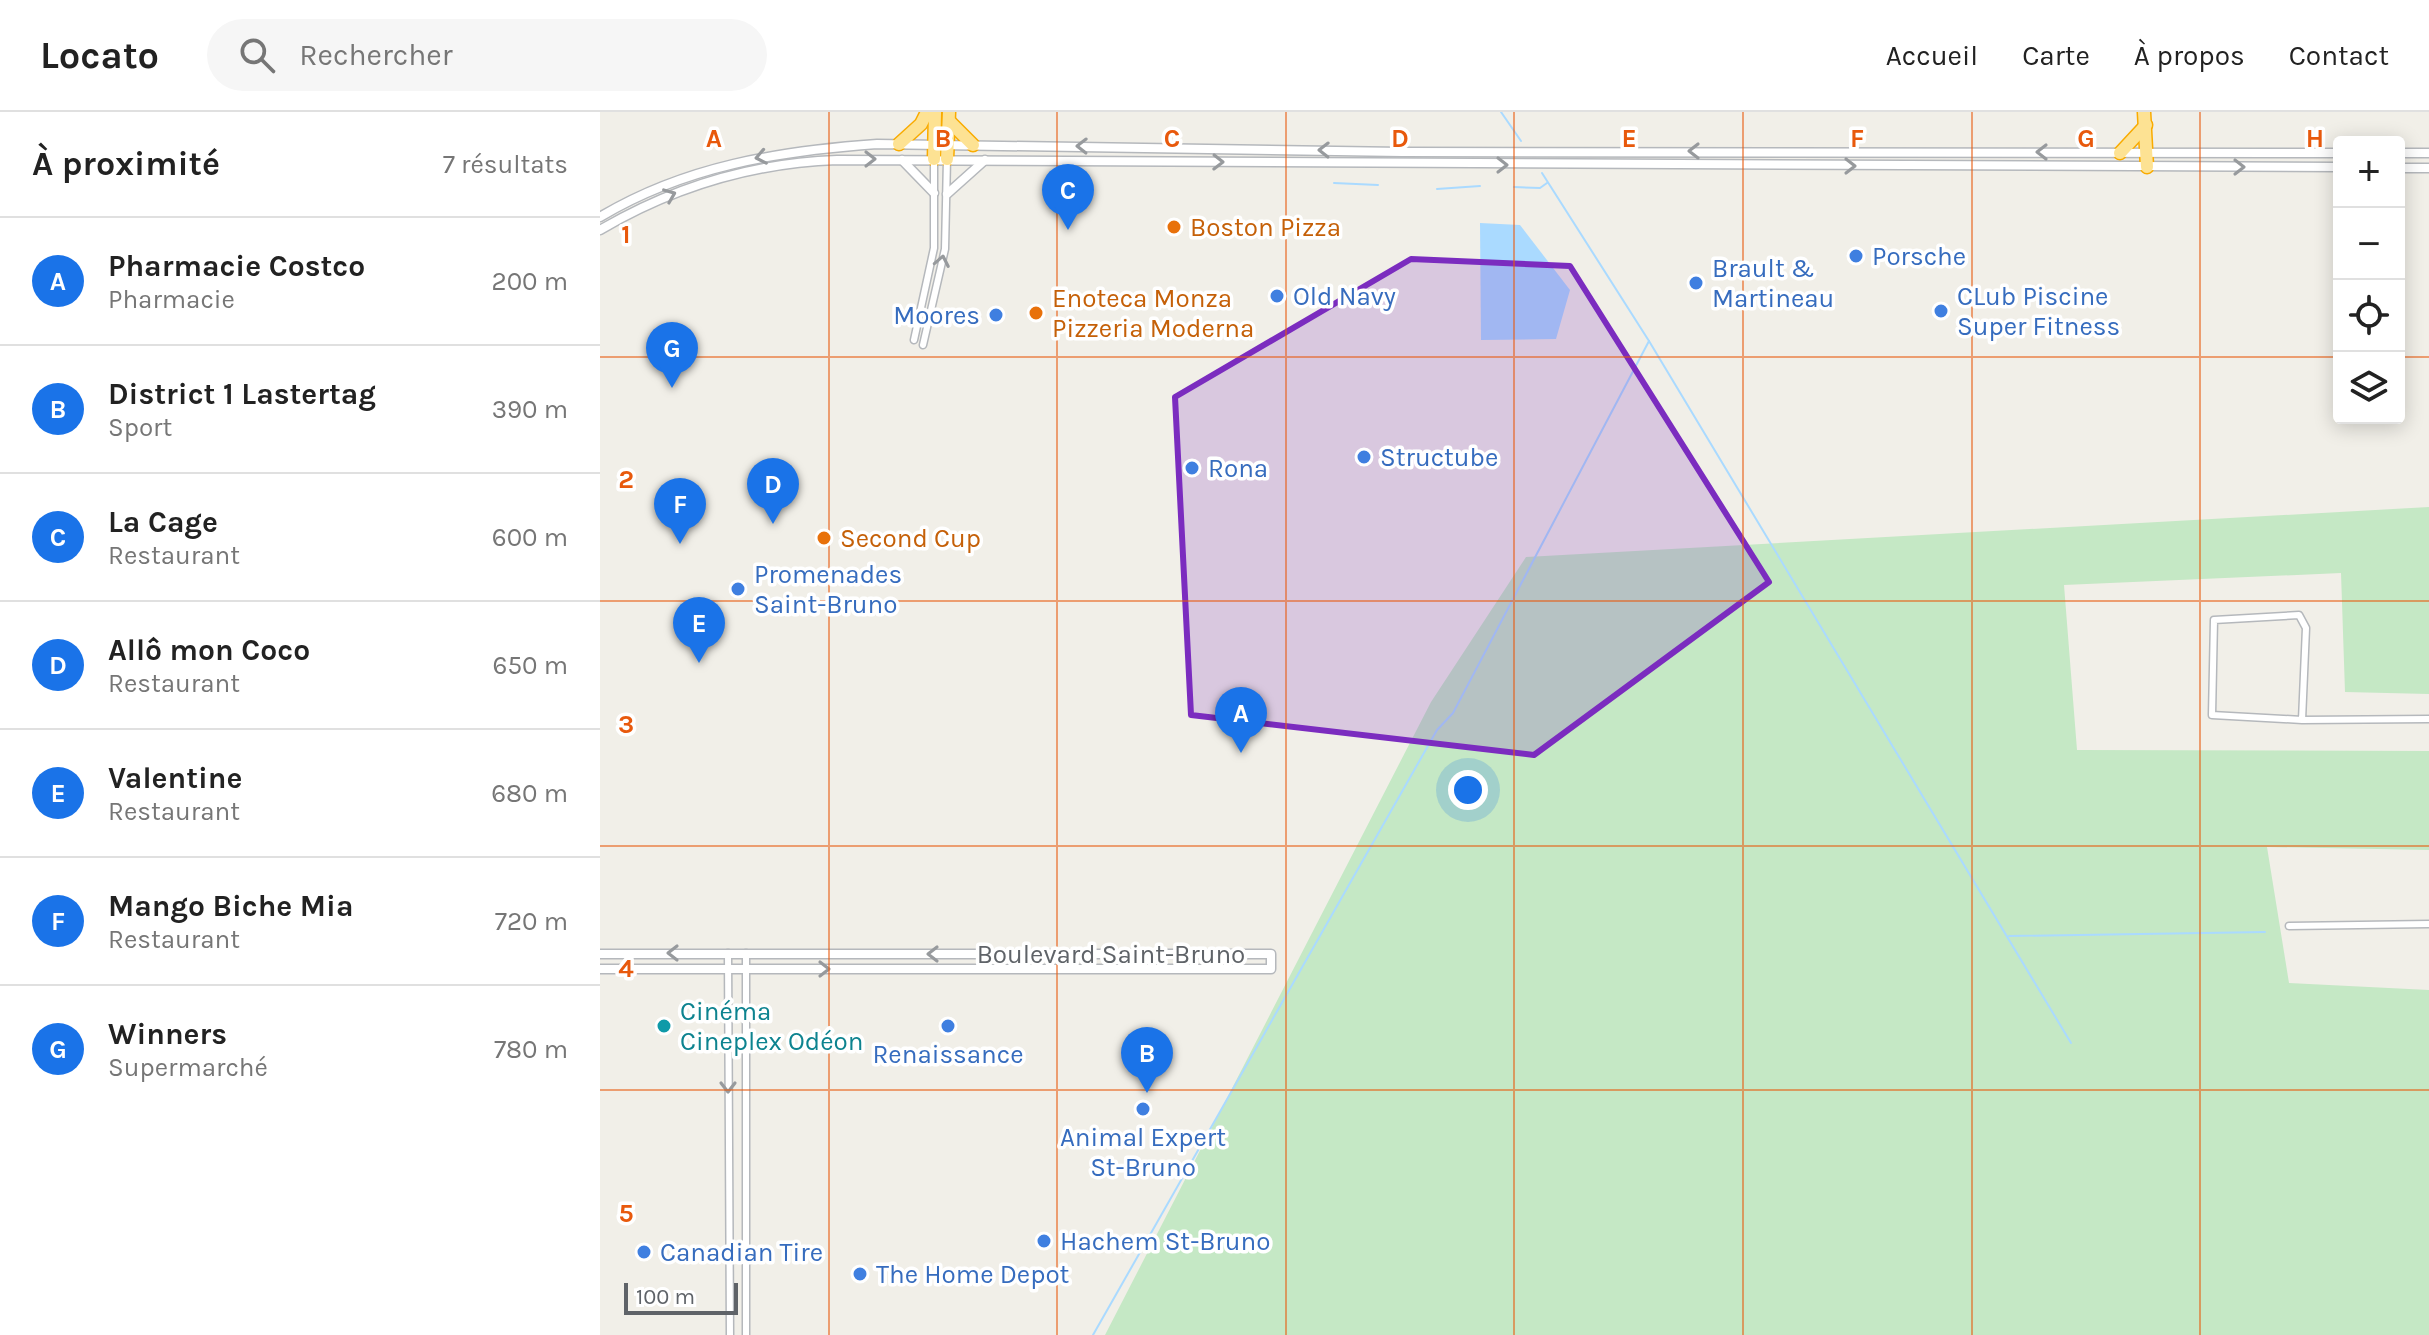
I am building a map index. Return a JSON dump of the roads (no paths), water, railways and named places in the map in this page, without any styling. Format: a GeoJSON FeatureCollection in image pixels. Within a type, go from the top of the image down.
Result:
{"type":"FeatureCollection","features":[{"type":"Feature","properties":{"kind":"highway"},"geometry":{"type":"LineString","coordinates":[[899,144],[921,124],[927,112]]}},
{"type":"Feature","properties":{"kind":"highway"},"geometry":{"type":"LineString","coordinates":[[935,112],[941,144]]}},
{"type":"Feature","properties":{"kind":"highway"},"geometry":{"type":"LineString","coordinates":[[940,159],[949,117]]}},
{"type":"Feature","properties":{"kind":"highway"},"geometry":{"type":"LineString","coordinates":[[949,117],[973,145]]}},
{"type":"Feature","properties":{"kind":"highway"},"geometry":{"type":"LineString","coordinates":[[2120,153],[2145,119]]}},
{"type":"Feature","properties":{"kind":"highway"},"geometry":{"type":"LineString","coordinates":[[2145,119],[2147,167]]}},
{"type":"Feature","properties":{"kind":"street"},"geometry":{"type":"LineString","coordinates":[[600,217],[656,188],[738,161],[800,151],[899,144],[1402,152],[2333,153]]}},
{"type":"Feature","properties":{"kind":"street"},"geometry":{"type":"LineString","coordinates":[[2405,153],[2429,153]]}},
{"type":"Feature","properties":{"kind":"street"},"geometry":{"type":"LineString","coordinates":[[902,159],[934,193]]}},
{"type":"Feature","properties":{"kind":"street"},"geometry":{"type":"LineString","coordinates":[[914,340],[934,248],[934,193],[940,159]]}},
{"type":"Feature","properties":{"kind":"street"},"geometry":{"type":"LineString","coordinates":[[923,345],[945,249],[947,194],[940,159]]}},
{"type":"Feature","properties":{"kind":"street"},"geometry":{"type":"LineString","coordinates":[[600,230],[664,197],[750,170],[817,161],[940,159],[1401,165],[2333,167]]}},
{"type":"Feature","properties":{"kind":"street"},"geometry":{"type":"LineString","coordinates":[[947,194],[962,177],[986,160]]}},
{"type":"Feature","properties":{"kind":"street"},"geometry":{"type":"LineString","coordinates":[[2405,168],[2429,168]]}},
{"type":"Feature","properties":{"kind":"street"},"geometry":{"type":"LineString","coordinates":[[2302,720],[2306,628],[2299,615],[2214,620],[2212,715],[2302,720],[2429,719]]}},
{"type":"Feature","properties":{"kind":"street"},"geometry":{"type":"LineString","coordinates":[[2289,926],[2429,924]]}},
{"type":"Feature","properties":{"kind":"street"},"geometry":{"type":"LineString","coordinates":[[728,953],[730,1335]]}},
{"type":"Feature","properties":{"kind":"street"},"geometry":{"type":"LineString","coordinates":[[746,953],[746,1335]]}},
{"type":"Feature","properties":{"kind":"street","name":"Boulevard Saint-Bruno"},"geometry":{"type":"LineString","coordinates":[[600,954],[1271,954],[1271,969],[600,969]]}},
{"type":"Feature","properties":{"kind":"street"},"geometry":{"type":"LineString","coordinates":[[1235,954],[1236,969]]}},
{"type":"Feature","properties":{"kind":"street"},"geometry":{"type":"LineString","coordinates":[[729,1200],[746,1198]]}},
{"type":"Feature","properties":{"kind":"water"},"geometry":{"type":"Polygon","coordinates":[[[1480,223],[1520,225],[1570,290],[1556,339],[1481,340],[1480,223]]]}},
{"type":"Feature","properties":{"kind":"waterway"},"geometry":{"type":"LineString","coordinates":[[1501,112],[1521,141]]}},
{"type":"Feature","properties":{"kind":"waterway"},"geometry":{"type":"LineString","coordinates":[[1542,173],[1649,341],[2071,1043]]}},
{"type":"Feature","properties":{"kind":"waterway"},"geometry":{"type":"LineString","coordinates":[[1334,183],[1378,185]]}},
{"type":"Feature","properties":{"kind":"waterway"},"geometry":{"type":"LineString","coordinates":[[1514,187],[1540,188],[1547,183]]}},
{"type":"Feature","properties":{"kind":"waterway"},"geometry":{"type":"LineString","coordinates":[[1437,189],[1480,186]]}},
{"type":"Feature","properties":{"kind":"waterway"},"geometry":{"type":"LineString","coordinates":[[1093,1335],[1437,730],[1453,713],[1649,341]]}},
{"type":"Feature","properties":{"kind":"waterway"},"geometry":{"type":"LineString","coordinates":[[2009,936],[2265,932]]}},
{"type":"Feature","properties":{"kind":"place","name":"Boston Pizza"},"geometry":{"type":"Point","coordinates":[1174,227]}},
{"type":"Feature","properties":{"kind":"place","name":"La Cage"},"geometry":{"type":"Point","coordinates":[1068,230]}},
{"type":"Feature","properties":{"kind":"place","name":"Porsche"},"geometry":{"type":"Point","coordinates":[1856,256]}},
{"type":"Feature","properties":{"kind":"place","name":"Brault & Martineau"},"geometry":{"type":"Point","coordinates":[1696,283]}},
{"type":"Feature","properties":{"kind":"place","name":"Old Navy"},"geometry":{"type":"Point","coordinates":[1277,296]}},
{"type":"Feature","properties":{"kind":"place","name":"CLub Piscine Super Fitness"},"geometry":{"type":"Point","coordinates":[1941,311]}},
{"type":"Feature","properties":{"kind":"place","name":"Enoteca Monza Pizzeria Moderna"},"geometry":{"type":"Point","coordinates":[1036,313]}},
{"type":"Feature","properties":{"kind":"place","name":"Moores"},"geometry":{"type":"Point","coordinates":[996,315]}},
{"type":"Feature","properties":{"kind":"place","name":"Winners"},"geometry":{"type":"Point","coordinates":[672,388]}},
{"type":"Feature","properties":{"kind":"place","name":"Structube"},"geometry":{"type":"Point","coordinates":[1364,457]}},
{"type":"Feature","properties":{"kind":"place","name":"Rona"},"geometry":{"type":"Point","coordinates":[1192,468]}},
{"type":"Feature","properties":{"kind":"place","name":"Allô mon Coco"},"geometry":{"type":"Point","coordinates":[773,524]}},
{"type":"Feature","properties":{"kind":"place","name":"Second Cup"},"geometry":{"type":"Point","coordinates":[824,538]}},
{"type":"Feature","properties":{"kind":"place","name":"Mango Biche Mia"},"geometry":{"type":"Point","coordinates":[680,544]}},
{"type":"Feature","properties":{"kind":"place","name":"Promenades Saint-Bruno"},"geometry":{"type":"Point","coordinates":[738,589]}},
{"type":"Feature","properties":{"kind":"place","name":"Valentine"},"geometry":{"type":"Point","coordinates":[699,663]}},
{"type":"Feature","properties":{"kind":"place","name":"Pharmacie Costco"},"geometry":{"type":"Point","coordinates":[1241,753]}},
{"type":"Feature","properties":{"kind":"place","name":"Cinéma Cineplex Odéon"},"geometry":{"type":"Point","coordinates":[664,1026]}},
{"type":"Feature","properties":{"kind":"place","name":"Renaissance"},"geometry":{"type":"Point","coordinates":[948,1026]}},
{"type":"Feature","properties":{"kind":"place","name":"District 1 Lastertag"},"geometry":{"type":"Point","coordinates":[1147,1093]}},
{"type":"Feature","properties":{"kind":"place","name":"Animal Expert St-Bruno"},"geometry":{"type":"Point","coordinates":[1143,1109]}},
{"type":"Feature","properties":{"kind":"place","name":"Hachem St-Bruno"},"geometry":{"type":"Point","coordinates":[1044,1241]}},
{"type":"Feature","properties":{"kind":"place","name":"Canadian Tire"},"geometry":{"type":"Point","coordinates":[644,1252]}},
{"type":"Feature","properties":{"kind":"place","name":"The Home Depot"},"geometry":{"type":"Point","coordinates":[860,1274]}}]}
